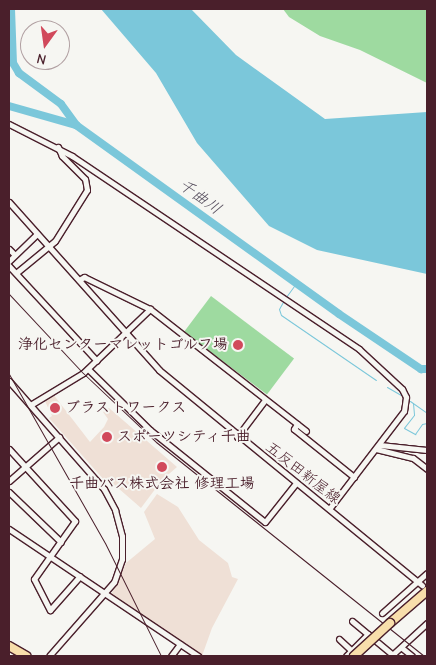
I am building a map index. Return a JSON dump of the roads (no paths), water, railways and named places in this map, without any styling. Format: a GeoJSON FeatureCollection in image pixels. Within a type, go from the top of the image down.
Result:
{"type":"FeatureCollection","features":[{"type":"Feature","properties":{"kind":"highway"},"geometry":{"type":"LineString","coordinates":[[353,653],[390,623],[422,586]]}},
{"type":"Feature","properties":{"kind":"highway"},"geometry":{"type":"LineString","coordinates":[[9,646],[26,656]]}},
{"type":"Feature","properties":{"kind":"street"},"geometry":{"type":"LineString","coordinates":[[9,124],[58,147],[359,349],[404,391],[406,405],[378,447],[329,509]]}},
{"type":"Feature","properties":{"kind":"street"},"geometry":{"type":"LineString","coordinates":[[16,273],[48,248],[61,234],[88,187],[85,179],[62,156],[58,147]]}},
{"type":"Feature","properties":{"kind":"street","name":"五反田新屋線"},"geometry":{"type":"LineString","coordinates":[[9,202],[125,334],[171,382],[422,586]]}},
{"type":"Feature","properties":{"kind":"street"},"geometry":{"type":"LineString","coordinates":[[9,261],[37,234]]}},
{"type":"Feature","properties":{"kind":"street"},"geometry":{"type":"LineString","coordinates":[[9,249],[15,255]]}},
{"type":"Feature","properties":{"kind":"street"},"geometry":{"type":"LineString","coordinates":[[9,266],[97,361]]}},
{"type":"Feature","properties":{"kind":"street"},"geometry":{"type":"LineString","coordinates":[[79,280],[84,277],[150,309],[306,431]]}},
{"type":"Feature","properties":{"kind":"street"},"geometry":{"type":"LineString","coordinates":[[32,404],[88,369],[150,309]]}},
{"type":"Feature","properties":{"kind":"street"},"geometry":{"type":"LineString","coordinates":[[88,369],[150,430],[265,522],[296,484]]}},
{"type":"Feature","properties":{"kind":"street"},"geometry":{"type":"LineString","coordinates":[[10,384],[32,404],[108,494],[120,527],[120,567],[105,595],[49,656]]}},
{"type":"Feature","properties":{"kind":"street"},"geometry":{"type":"LineString","coordinates":[[237,437],[265,400]]}},
{"type":"Feature","properties":{"kind":"street"},"geometry":{"type":"LineString","coordinates":[[297,424],[294,429],[354,477]]}},
{"type":"Feature","properties":{"kind":"street"},"geometry":{"type":"LineString","coordinates":[[9,482],[59,437]]}},
{"type":"Feature","properties":{"kind":"street"},"geometry":{"type":"LineString","coordinates":[[378,447],[427,450]]}},
{"type":"Feature","properties":{"kind":"street"},"geometry":{"type":"LineString","coordinates":[[378,447],[413,458],[427,469]]}},
{"type":"Feature","properties":{"kind":"street"},"geometry":{"type":"LineString","coordinates":[[9,449],[75,521],[34,579],[50,610],[80,576]]}},
{"type":"Feature","properties":{"kind":"street"},"geometry":{"type":"LineString","coordinates":[[9,492],[61,542]]}},
{"type":"Feature","properties":{"kind":"street"},"geometry":{"type":"LineString","coordinates":[[9,530],[198,656]]}},
{"type":"Feature","properties":{"kind":"street"},"geometry":{"type":"LineString","coordinates":[[382,613],[422,586],[427,573]]}},
{"type":"Feature","properties":{"kind":"street"},"geometry":{"type":"LineString","coordinates":[[352,621],[392,656],[427,623]]}},
{"type":"Feature","properties":{"kind":"street"},"geometry":{"type":"LineString","coordinates":[[346,656],[353,653],[368,634]]}},
{"type":"Feature","properties":{"kind":"street"},"geometry":{"type":"LineString","coordinates":[[339,639],[353,653]]}},
{"type":"Feature","properties":{"kind":"street"},"geometry":{"type":"LineString","coordinates":[[171,656],[180,644]]}},
{"type":"Feature","properties":{"kind":"street"},"geometry":{"type":"LineString","coordinates":[[402,648],[412,656]]}},
{"type":"Feature","properties":{"kind":"water"},"geometry":{"type":"Polygon","coordinates":[[[101,9],[191,9],[236,55],[325,119],[427,112],[427,274],[317,250],[269,226],[197,143],[156,73],[101,9]]]}},
{"type":"Feature","properties":{"kind":"waterway","name":"千曲川"},"geometry":{"type":"LineString","coordinates":[[11,9],[13,63],[19,73],[61,104],[76,125],[339,314],[421,369],[427,369]]}},
{"type":"Feature","properties":{"kind":"waterway"},"geometry":{"type":"LineString","coordinates":[[9,106],[76,125]]}},
{"type":"Feature","properties":{"kind":"waterway"},"geometry":{"type":"LineString","coordinates":[[286,297],[296,283]]}},
{"type":"Feature","properties":{"kind":"waterway"},"geometry":{"type":"LineString","coordinates":[[284,300],[279,309],[281,315],[376,380]]}},
{"type":"Feature","properties":{"kind":"waterway"},"geometry":{"type":"LineString","coordinates":[[387,387],[401,395]]}},
{"type":"Feature","properties":{"kind":"waterway"},"geometry":{"type":"LineString","coordinates":[[410,401],[427,413]]}},
{"type":"Feature","properties":{"kind":"waterway"},"geometry":{"type":"LineString","coordinates":[[413,403],[414,415],[404,428],[415,434],[422,424],[427,423]]}},
{"type":"Feature","properties":{"kind":"railway"},"geometry":{"type":"LineString","coordinates":[[9,294],[83,373],[156,442],[424,656]]}},
{"type":"Feature","properties":{"kind":"railway"},"geometry":{"type":"LineString","coordinates":[[9,374],[105,543],[161,656]]}},
{"type":"Feature","properties":{"kind":"place","name":"浄化センターマレットゴルフ場"},"geometry":{"type":"Point","coordinates":[238,345]}},
{"type":"Feature","properties":{"kind":"place","name":"ブラストワークス"},"geometry":{"type":"Point","coordinates":[55,408]}},
{"type":"Feature","properties":{"kind":"place","name":"スポーツシティ千曲"},"geometry":{"type":"Point","coordinates":[107,437]}},
{"type":"Feature","properties":{"kind":"place","name":"千曲バス株式会社 修理工場"},"geometry":{"type":"Point","coordinates":[162,467]}}]}
